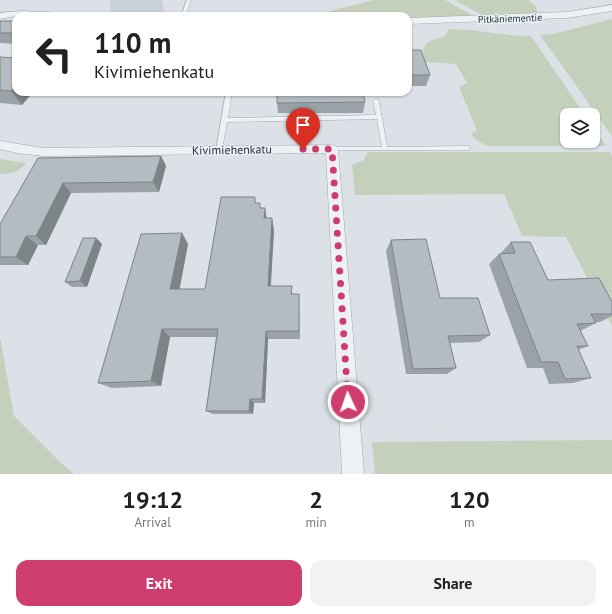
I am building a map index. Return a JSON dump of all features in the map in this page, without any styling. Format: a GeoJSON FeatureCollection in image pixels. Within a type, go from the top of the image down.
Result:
{"type":"FeatureCollection","features":[{"type":"Feature","properties":{"kind":"street","name":"Pitkäniementie"},"geometry":{"type":"LineString","coordinates":[[412,21],[567,15],[612,8]]}},
{"type":"Feature","properties":{"kind":"street"},"geometry":{"type":"LineString","coordinates":[[0,16],[12,15]]}},
{"type":"Feature","properties":{"kind":"street","name":"Kivimiehenkatu"},"geometry":{"type":"LineString","coordinates":[[0,145],[17,149],[43,152],[332,149]]}},
{"type":"Feature","properties":{"kind":"street"},"geometry":{"type":"LineString","coordinates":[[332,149],[353,474]]}},
{"type":"Feature","properties":{"kind":"lane"},"geometry":{"type":"LineString","coordinates":[[184,12],[189,0]]}},
{"type":"Feature","properties":{"kind":"lane"},"geometry":{"type":"LineString","coordinates":[[219,150],[228,96]]}},
{"type":"Feature","properties":{"kind":"lane"},"geometry":{"type":"LineString","coordinates":[[376,101],[385,149]]}},
{"type":"Feature","properties":{"kind":"lane"},"geometry":{"type":"LineString","coordinates":[[225,120],[379,117]]}},
{"type":"Feature","properties":{"kind":"lane"},"geometry":{"type":"LineString","coordinates":[[332,149],[468,148]]}},
{"type":"Feature","properties":{"kind":"shaded area"},"geometry":{"type":"Polygon","coordinates":[[[110,0],[162,0],[164,12],[111,12],[110,0]]]}},
{"type":"Feature","properties":{"kind":"green space"},"geometry":{"type":"Polygon","coordinates":[[[374,0],[445,0],[476,17],[412,19],[412,12],[326,12],[374,0]]]}},
{"type":"Feature","properties":{"kind":"green space"},"geometry":{"type":"Polygon","coordinates":[[[454,0],[528,0],[536,6],[537,13],[484,16],[454,0]]]}},
{"type":"Feature","properties":{"kind":"green space"},"geometry":{"type":"Polygon","coordinates":[[[612,19],[612,136],[600,119],[600,108],[592,108],[540,35],[553,34],[612,19]]]}},
{"type":"Feature","properties":{"kind":"green space"},"geometry":{"type":"Polygon","coordinates":[[[449,29],[531,36],[580,108],[560,108],[560,146],[487,146],[475,139],[471,134],[477,130],[459,87],[467,83],[456,64],[425,62],[423,56],[424,47],[426,44],[430,41],[445,36],[449,29]]]}},
{"type":"Feature","properties":{"kind":"green space"},"geometry":{"type":"Polygon","coordinates":[[[600,137],[606,146],[600,146],[600,137]]]}},
{"type":"Feature","properties":{"kind":"green space"},"geometry":{"type":"Polygon","coordinates":[[[368,152],[610,152],[612,155],[612,326],[566,237],[522,236],[504,194],[355,195],[352,165],[364,160],[368,152]]]}},
{"type":"Feature","properties":{"kind":"green space"},"geometry":{"type":"Polygon","coordinates":[[[0,159],[26,163],[21,169],[14,172],[0,174],[0,159]]]}},
{"type":"Feature","properties":{"kind":"green space"},"geometry":{"type":"Polygon","coordinates":[[[0,337],[14,416],[74,474],[0,474],[0,337]]]}},
{"type":"Feature","properties":{"kind":"green space"},"geometry":{"type":"Polygon","coordinates":[[[612,440],[612,474],[375,474],[372,442],[612,440]]]}},
{"type":"Feature","properties":{"kind":"building"},"geometry":{"type":"Polygon","coordinates":[[[0,21],[12,21],[12,33],[0,33],[0,21]]]}},
{"type":"Feature","properties":{"kind":"building"},"geometry":{"type":"Polygon","coordinates":[[[412,50],[421,50],[430,75],[412,75],[412,50]]]}},
{"type":"Feature","properties":{"kind":"building"},"geometry":{"type":"Polygon","coordinates":[[[0,57],[12,58],[12,90],[0,90],[0,57]]]}},
{"type":"Feature","properties":{"kind":"building"},"geometry":{"type":"Polygon","coordinates":[[[277,96],[364,96],[365,102],[277,103],[277,96]]]}},
{"type":"Feature","properties":{"kind":"building"},"geometry":{"type":"Polygon","coordinates":[[[161,156],[153,182],[63,183],[36,236],[26,236],[16,257],[0,257],[0,224],[38,158],[161,156]]]}},
{"type":"Feature","properties":{"kind":"building"},"geometry":{"type":"Polygon","coordinates":[[[221,197],[255,197],[255,203],[260,203],[260,208],[265,208],[264,218],[272,218],[268,286],[292,286],[291,294],[299,294],[299,331],[266,331],[262,399],[250,399],[249,411],[206,411],[218,329],[162,329],[151,381],[98,383],[141,234],[182,233],[170,289],[205,289],[221,197]]]}},
{"type":"Feature","properties":{"kind":"building"},"geometry":{"type":"Polygon","coordinates":[[[83,238],[96,238],[80,281],[65,282],[83,238]]]}},
{"type":"Feature","properties":{"kind":"building"},"geometry":{"type":"Polygon","coordinates":[[[426,239],[440,298],[478,298],[490,335],[448,336],[456,368],[413,369],[391,240],[426,239]]]}},
{"type":"Feature","properties":{"kind":"building"},"geometry":{"type":"Polygon","coordinates":[[[511,242],[530,242],[548,280],[599,278],[612,302],[612,314],[591,314],[596,323],[577,324],[588,346],[577,346],[591,378],[565,379],[558,362],[541,362],[499,254],[515,253],[511,242]]]}},
{"type":"Feature","properties":{"kind":"route"},"geometry":{"type":"LineString","coordinates":[[303,149],[332,149],[348,402]]}}]}
